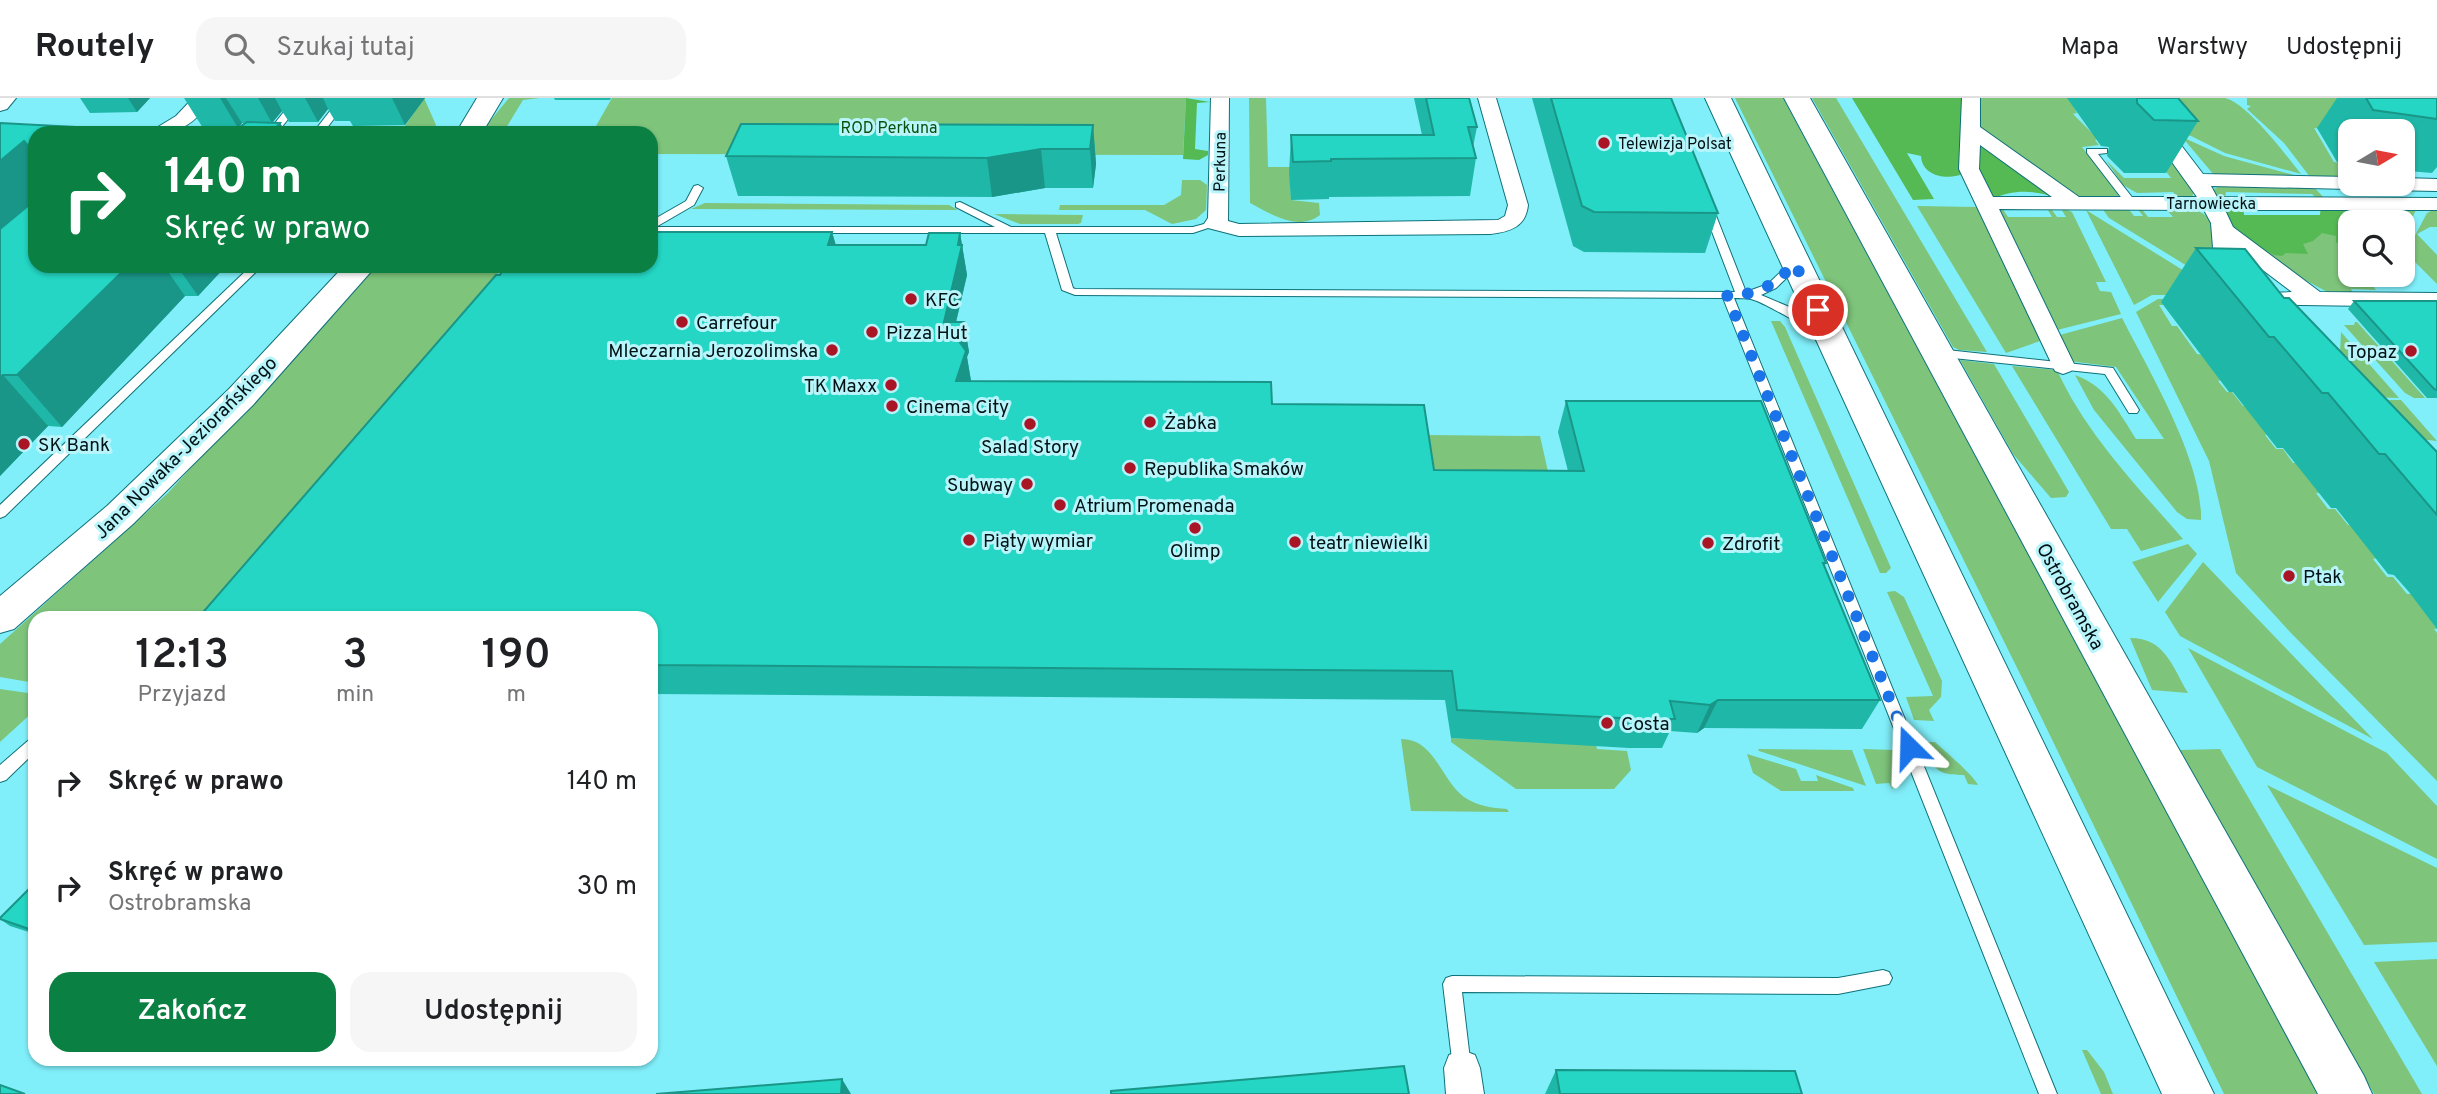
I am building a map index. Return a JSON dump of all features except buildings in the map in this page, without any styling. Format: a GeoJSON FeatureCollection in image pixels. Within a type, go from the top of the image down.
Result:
{"type":"FeatureCollection","features":[{"type":"Feature","properties":{"kind":"main road"},"geometry":{"type":"LineString","coordinates":[[473,126],[490,98]]}},
{"type":"Feature","properties":{"kind":"main road"},"geometry":{"type":"LineString","coordinates":[[1718,98],[2188,1094]]}},
{"type":"Feature","properties":{"kind":"main road","name":"Ostrobramska"},"geometry":{"type":"LineString","coordinates":[[1797,98],[2346,1094]]}},
{"type":"Feature","properties":{"kind":"main road","name":"Jana Nowaka-Jeziorańskiego"},"geometry":{"type":"LineString","coordinates":[[0,618],[130,506],[241,397],[355,273]]}},
{"type":"Feature","properties":{"kind":"street"},"geometry":{"type":"LineString","coordinates":[[0,105],[7,98]]}},
{"type":"Feature","properties":{"kind":"street"},"geometry":{"type":"LineString","coordinates":[[171,126],[183,120],[204,98]]}},
{"type":"Feature","properties":{"kind":"street","name":"Perkuna"},"geometry":{"type":"LineString","coordinates":[[1215,224],[1219,218],[1220,98]]}},
{"type":"Feature","properties":{"kind":"street"},"geometry":{"type":"LineString","coordinates":[[1215,224],[1239,230],[1259,230],[1490,228],[1511,223],[1517,215],[1518,205],[1487,98]]}},
{"type":"Feature","properties":{"kind":"street"},"geometry":{"type":"LineString","coordinates":[[1971,98],[1969,169],[2063,366]]}},
{"type":"Feature","properties":{"kind":"street"},"geometry":{"type":"LineString","coordinates":[[2135,98],[2197,180],[2224,230],[2227,286],[2232,299],[2250,320]]}},
{"type":"Feature","properties":{"kind":"street"},"geometry":{"type":"LineString","coordinates":[[1971,130],[2074,202]]}},
{"type":"Feature","properties":{"kind":"street"},"geometry":{"type":"LineString","coordinates":[[2197,180],[2338,183]]}},
{"type":"Feature","properties":{"kind":"street"},"geometry":{"type":"LineString","coordinates":[[2415,184],[2437,184]]}},
{"type":"Feature","properties":{"kind":"street","name":"Tarnowiecka"},"geometry":{"type":"LineString","coordinates":[[1986,203],[2429,204]]}},
{"type":"Feature","properties":{"kind":"street"},"geometry":{"type":"LineString","coordinates":[[2224,230],[2316,300]]}},
{"type":"Feature","properties":{"kind":"street"},"geometry":{"type":"LineString","coordinates":[[2232,299],[2437,300]]}},
{"type":"Feature","properties":{"kind":"lane"},"geometry":{"type":"LineString","coordinates":[[278,126],[300,98]]}},
{"type":"Feature","properties":{"kind":"lane"},"geometry":{"type":"LineString","coordinates":[[323,126],[345,98]]}},
{"type":"Feature","properties":{"kind":"lane"},"geometry":{"type":"LineString","coordinates":[[2103,151],[2091,151],[2132,202]]}},
{"type":"Feature","properties":{"kind":"lane"},"geometry":{"type":"LineString","coordinates":[[658,224],[690,203],[698,188]]}},
{"type":"Feature","properties":{"kind":"lane"},"geometry":{"type":"LineString","coordinates":[[1702,195],[2048,1094]]}},
{"type":"Feature","properties":{"kind":"lane"},"geometry":{"type":"LineString","coordinates":[[960,205],[1011,231]]}},
{"type":"Feature","properties":{"kind":"lane"},"geometry":{"type":"LineString","coordinates":[[658,228],[1193,230],[1215,224]]}},
{"type":"Feature","properties":{"kind":"lane"},"geometry":{"type":"LineString","coordinates":[[1050,231],[1068,290],[1075,292],[1740,295],[1783,307],[1829,333]]}},
{"type":"Feature","properties":{"kind":"lane"},"geometry":{"type":"LineString","coordinates":[[1740,295],[1772,286],[1795,264]]}},
{"type":"Feature","properties":{"kind":"lane"},"geometry":{"type":"LineString","coordinates":[[0,513],[250,273]]}},
{"type":"Feature","properties":{"kind":"lane"},"geometry":{"type":"LineString","coordinates":[[1937,353],[2109,371],[2133,410]]}},
{"type":"Feature","properties":{"kind":"lane"},"geometry":{"type":"LineString","coordinates":[[0,775],[28,749]]}},
{"type":"Feature","properties":{"kind":"lane"},"geometry":{"type":"LineString","coordinates":[[1463,1081],[1452,984],[1838,986],[1883,978]]}},
{"type":"Feature","properties":{"kind":"green space"},"geometry":{"type":"Polygon","coordinates":[[[424,98],[435,126],[405,126],[424,98]]]}},
{"type":"Feature","properties":{"kind":"green space"},"geometry":{"type":"Polygon","coordinates":[[[509,98],[540,98],[523,100],[507,126],[486,126],[509,98]]]}},
{"type":"Feature","properties":{"kind":"green space","name":"ROD Perkuna"},"geometry":{"type":"Polygon","coordinates":[[[612,98],[1186,98],[1183,155],[658,154],[658,126],[596,126],[612,98]]]}},
{"type":"Feature","properties":{"kind":"green space"},"geometry":{"type":"Polygon","coordinates":[[[1186,98],[1210,102],[1197,103],[1195,149],[1208,151],[1208,155],[1199,160],[1183,159],[1186,98]]]}},
{"type":"Feature","properties":{"kind":"green space"},"geometry":{"type":"Polygon","coordinates":[[[1249,98],[1266,98],[1268,167],[1290,167],[1291,200],[1319,203],[1320,215],[1312,220],[1285,220],[1250,203],[1249,98]]]}},
{"type":"Feature","properties":{"kind":"green space"},"geometry":{"type":"Polygon","coordinates":[[[1735,98],[1783,98],[2318,1094],[2224,1094],[2028,690],[1735,98]]]}},
{"type":"Feature","properties":{"kind":"green space"},"geometry":{"type":"Polygon","coordinates":[[[1812,98],[1836,98],[1987,352],[1953,347],[1812,98]]]}},
{"type":"Feature","properties":{"kind":"green space"},"geometry":{"type":"Polygon","coordinates":[[[1852,98],[1964,98],[1965,173],[1944,177],[1931,173],[1926,169],[1921,156],[1907,153],[1934,199],[1913,200],[1852,98]]]}},
{"type":"Feature","properties":{"kind":"green space"},"geometry":{"type":"Polygon","coordinates":[[[1980,98],[2069,98],[2077,113],[2073,114],[2098,139],[2095,140],[2099,145],[2082,147],[2118,194],[2118,198],[2076,197],[1980,132],[1980,98]]]}},
{"type":"Feature","properties":{"kind":"green space"},"geometry":{"type":"Polygon","coordinates":[[[2143,98],[2225,98],[2234,102],[2266,131],[2301,174],[2225,153],[2191,136],[2165,128],[2143,98]]]}},
{"type":"Feature","properties":{"kind":"green space"},"geometry":{"type":"Polygon","coordinates":[[[2247,98],[2338,98],[2338,131],[2314,128],[2334,162],[2338,162],[2338,178],[2310,177],[2284,143],[2247,109],[2251,106],[2247,105],[2247,98]]]}},
{"type":"Feature","properties":{"kind":"green space"},"geometry":{"type":"Polygon","coordinates":[[[2182,137],[2224,156],[2305,178],[2214,175],[2182,137]]]}},
{"type":"Feature","properties":{"kind":"green space"},"geometry":{"type":"Polygon","coordinates":[[[1978,139],[2056,198],[2024,192],[1993,199],[1974,170],[1978,139]]]}},
{"type":"Feature","properties":{"kind":"green space"},"geometry":{"type":"Polygon","coordinates":[[[2106,160],[2124,178],[2171,178],[2157,160],[2172,160],[2193,188],[2192,198],[2179,199],[2173,192],[2137,193],[2123,185],[2106,160]]]}},
{"type":"Feature","properties":{"kind":"green space"},"geometry":{"type":"Polygon","coordinates":[[[1182,180],[1200,180],[1207,185],[1206,210],[1196,219],[1172,224],[1145,210],[1059,210],[1060,205],[1164,205],[1181,195],[1182,180]]]}},
{"type":"Feature","properties":{"kind":"green space"},"geometry":{"type":"Polygon","coordinates":[[[2220,186],[2313,186],[2325,199],[2317,199],[2312,194],[2226,192],[2223,198],[2212,190],[2220,186]]]}},
{"type":"Feature","properties":{"kind":"green space"},"geometry":{"type":"Polygon","coordinates":[[[705,203],[949,205],[958,210],[691,209],[705,203]]]}},
{"type":"Feature","properties":{"kind":"green space"},"geometry":{"type":"Polygon","coordinates":[[[1917,206],[1977,207],[2043,340],[2006,353],[1917,206]]]}},
{"type":"Feature","properties":{"kind":"green space"},"geometry":{"type":"Polygon","coordinates":[[[2046,207],[2050,207],[2057,217],[2066,217],[2060,207],[2072,212],[2106,282],[2096,282],[2100,291],[2111,292],[2121,314],[2053,331],[1997,208],[2002,208],[2008,217],[2052,217],[2046,207]]]}},
{"type":"Feature","properties":{"kind":"green space"},"geometry":{"type":"Polygon","coordinates":[[[2101,207],[2127,207],[2134,216],[2143,216],[2136,207],[2141,208],[2148,217],[2173,217],[2165,208],[2194,209],[2205,215],[2216,226],[2210,280],[2109,218],[2101,207]]]}},
{"type":"Feature","properties":{"kind":"green space"},"geometry":{"type":"Polygon","coordinates":[[[2243,207],[2244,215],[2320,215],[2321,208],[2344,210],[2338,210],[2338,287],[2374,287],[2376,290],[2351,289],[2354,294],[2331,294],[2292,273],[2238,235],[2243,207]]]}},
{"type":"Feature","properties":{"kind":"green space"},"geometry":{"type":"Polygon","coordinates":[[[2243,207],[2244,215],[2320,215],[2321,208],[2339,210],[2338,243],[2336,236],[2322,233],[2313,241],[2303,244],[2308,254],[2274,255],[2238,235],[2226,214],[2228,209],[2243,207]]]}},
{"type":"Feature","properties":{"kind":"green space"},"geometry":{"type":"Polygon","coordinates":[[[2417,208],[2415,212],[2381,210],[2417,208]]]}},
{"type":"Feature","properties":{"kind":"green space"},"geometry":{"type":"Polygon","coordinates":[[[2437,208],[2437,227],[2430,227],[2417,234],[2437,255],[2437,284],[2415,262],[2415,236],[2427,213],[2437,208]]]}},
{"type":"Feature","properties":{"kind":"green space"},"geometry":{"type":"Polygon","coordinates":[[[2086,210],[2210,287],[2216,295],[2152,295],[2134,305],[2086,210]]]}},
{"type":"Feature","properties":{"kind":"green space"},"geometry":{"type":"Polygon","coordinates":[[[994,214],[1083,215],[1081,223],[1078,224],[1020,224],[994,214]]]}},
{"type":"Feature","properties":{"kind":"green space"},"geometry":{"type":"Polygon","coordinates":[[[368,273],[499,273],[212,611],[37,611],[168,493],[368,273]]]}},
{"type":"Feature","properties":{"kind":"green space"},"geometry":{"type":"Polygon","coordinates":[[[2158,299],[2215,299],[2208,304],[2159,305],[2172,326],[2177,326],[2197,354],[2203,355],[2222,380],[2218,381],[2227,392],[2232,392],[2243,406],[2249,406],[2276,449],[2283,449],[2293,463],[2298,463],[2321,493],[2316,493],[2328,509],[2335,509],[2348,525],[2353,525],[2387,577],[2393,577],[2407,594],[2413,594],[2437,629],[2434,629],[2437,633],[2437,781],[2290,632],[2236,573],[2209,461],[2136,312],[2158,299]]]}},
{"type":"Feature","properties":{"kind":"green space"},"geometry":{"type":"Polygon","coordinates":[[[2122,318],[2184,444],[2199,497],[2201,520],[2187,519],[2177,512],[2094,410],[2075,375],[2103,393],[2136,439],[2164,439],[2116,367],[2069,361],[2056,336],[2122,318]]]}},
{"type":"Feature","properties":{"kind":"green space"},"geometry":{"type":"Polygon","coordinates":[[[1771,321],[1780,321],[1785,327],[1891,568],[1886,573],[1880,573],[1771,321]]]}},
{"type":"Feature","properties":{"kind":"green space"},"geometry":{"type":"Polygon","coordinates":[[[2355,322],[2425,398],[2414,398],[2405,393],[2344,325],[2354,325],[2355,322]]]}},
{"type":"Feature","properties":{"kind":"green space"},"geometry":{"type":"Polygon","coordinates":[[[2341,332],[2399,398],[2338,396],[2341,332]]]}},
{"type":"Feature","properties":{"kind":"green space"},"geometry":{"type":"Polygon","coordinates":[[[1960,360],[1994,364],[2069,492],[2066,497],[2051,498],[2013,454],[1960,360]]]}},
{"type":"Feature","properties":{"kind":"green space"},"geometry":{"type":"Polygon","coordinates":[[[2012,366],[2057,370],[2097,438],[2183,539],[2141,551],[2127,529],[2111,529],[2012,366]]]}},
{"type":"Feature","properties":{"kind":"green space"},"geometry":{"type":"Polygon","coordinates":[[[2335,400],[2401,400],[2437,441],[2367,434],[2335,400]]]}},
{"type":"Feature","properties":{"kind":"green space"},"geometry":{"type":"Polygon","coordinates":[[[1424,435],[1540,436],[1554,498],[1432,498],[1424,435]]]}},
{"type":"Feature","properties":{"kind":"green space"},"geometry":{"type":"Polygon","coordinates":[[[2188,544],[2197,554],[2158,602],[2132,562],[2188,544]]]}},
{"type":"Feature","properties":{"kind":"green space"},"geometry":{"type":"Polygon","coordinates":[[[2203,562],[2373,739],[2180,636],[2165,612],[2203,562]]]}},
{"type":"Feature","properties":{"kind":"green space"},"geometry":{"type":"Polygon","coordinates":[[[1895,591],[1904,597],[1942,681],[1941,697],[1929,710],[1934,721],[1914,720],[1906,697],[1933,696],[1887,592],[1895,591]]]}},
{"type":"Feature","properties":{"kind":"green space"},"geometry":{"type":"Polygon","coordinates":[[[28,619],[28,682],[0,677],[0,644],[28,619]]]}},
{"type":"Feature","properties":{"kind":"green space"},"geometry":{"type":"Polygon","coordinates":[[[2130,638],[2142,639],[2160,648],[2188,693],[2152,690],[2130,638]]]}},
{"type":"Feature","properties":{"kind":"green space"},"geometry":{"type":"Polygon","coordinates":[[[2188,648],[2387,753],[2437,806],[2437,859],[2257,767],[2188,648]]]}},
{"type":"Feature","properties":{"kind":"green space"},"geometry":{"type":"Polygon","coordinates":[[[0,689],[28,693],[28,716],[0,742],[0,689]]]}},
{"type":"Feature","properties":{"kind":"green space"},"geometry":{"type":"Polygon","coordinates":[[[1451,738],[1596,745],[1597,749],[1627,751],[1631,770],[1614,789],[1516,789],[1451,742],[1451,738]]]}},
{"type":"Feature","properties":{"kind":"green space"},"geometry":{"type":"Polygon","coordinates":[[[1401,739],[1413,741],[1430,753],[1464,797],[1479,804],[1507,809],[1509,812],[1411,811],[1401,739]]]}},
{"type":"Feature","properties":{"kind":"green space"},"geometry":{"type":"Polygon","coordinates":[[[1923,742],[1935,742],[1978,785],[1968,784],[1964,775],[1946,774],[1936,768],[1923,742]]]}},
{"type":"Feature","properties":{"kind":"green space"},"geometry":{"type":"Polygon","coordinates":[[[1758,749],[1852,750],[1866,786],[1759,751],[1758,749]]]}},
{"type":"Feature","properties":{"kind":"green space"},"geometry":{"type":"Polygon","coordinates":[[[1863,749],[1894,750],[1902,771],[1901,783],[1892,789],[1889,783],[1876,784],[1863,749]]]}},
{"type":"Feature","properties":{"kind":"green space"},"geometry":{"type":"Polygon","coordinates":[[[2220,749],[2422,1094],[2374,1094],[2180,750],[2220,749]]]}},
{"type":"Feature","properties":{"kind":"green space"},"geometry":{"type":"Polygon","coordinates":[[[1747,754],[1796,769],[1801,781],[1818,781],[1816,775],[1853,788],[1854,791],[1781,791],[1753,773],[1747,754]]]}},
{"type":"Feature","properties":{"kind":"green space"},"geometry":{"type":"Polygon","coordinates":[[[2267,785],[2437,868],[2437,942],[2364,945],[2267,785]]]}},
{"type":"Feature","properties":{"kind":"green space"},"geometry":{"type":"Polygon","coordinates":[[[2437,959],[2437,1066],[2374,962],[2437,959]]]}},
{"type":"Feature","properties":{"kind":"green space"},"geometry":{"type":"Polygon","coordinates":[[[2082,1050],[2087,1050],[2104,1072],[2113,1094],[2101,1094],[2082,1050]]]}},
{"type":"Feature","properties":{"kind":"place","name":"Telewizja Polsat"},"geometry":{"type":"Point","coordinates":[1604,143]}},
{"type":"Feature","properties":{"kind":"place","name":"KFC"},"geometry":{"type":"Point","coordinates":[911,299]}},
{"type":"Feature","properties":{"kind":"place","name":"Carrefour"},"geometry":{"type":"Point","coordinates":[682,322]}},
{"type":"Feature","properties":{"kind":"place","name":"Pizza Hut"},"geometry":{"type":"Point","coordinates":[872,332]}},
{"type":"Feature","properties":{"kind":"place","name":"Mleczarnia Jerozolimska"},"geometry":{"type":"Point","coordinates":[832,350]}},
{"type":"Feature","properties":{"kind":"place","name":"Topaz"},"geometry":{"type":"Point","coordinates":[2411,351]}},
{"type":"Feature","properties":{"kind":"place","name":"TK Maxx"},"geometry":{"type":"Point","coordinates":[891,385]}},
{"type":"Feature","properties":{"kind":"place","name":"Cinema City"},"geometry":{"type":"Point","coordinates":[892,406]}},
{"type":"Feature","properties":{"kind":"place","name":"Żabka"},"geometry":{"type":"Point","coordinates":[1150,422]}},
{"type":"Feature","properties":{"kind":"place","name":"Salad Story"},"geometry":{"type":"Point","coordinates":[1030,424]}},
{"type":"Feature","properties":{"kind":"place","name":"SK Bank"},"geometry":{"type":"Point","coordinates":[24,444]}},
{"type":"Feature","properties":{"kind":"place","name":"Republika Smaków"},"geometry":{"type":"Point","coordinates":[1130,468]}},
{"type":"Feature","properties":{"kind":"place","name":"Subway"},"geometry":{"type":"Point","coordinates":[1027,484]}},
{"type":"Feature","properties":{"kind":"place","name":"Atrium Promenada"},"geometry":{"type":"Point","coordinates":[1060,505]}},
{"type":"Feature","properties":{"kind":"place","name":"Olimp"},"geometry":{"type":"Point","coordinates":[1195,528]}},
{"type":"Feature","properties":{"kind":"place","name":"Piąty wymiar"},"geometry":{"type":"Point","coordinates":[969,540]}},
{"type":"Feature","properties":{"kind":"place","name":"teatr niewielki"},"geometry":{"type":"Point","coordinates":[1295,542]}},
{"type":"Feature","properties":{"kind":"place","name":"Zdrofit"},"geometry":{"type":"Point","coordinates":[1708,543]}},
{"type":"Feature","properties":{"kind":"place","name":"Ptak"},"geometry":{"type":"Point","coordinates":[2289,576]}},
{"type":"Feature","properties":{"kind":"place","name":"Costa"},"geometry":{"type":"Point","coordinates":[1607,723]}},
{"type":"Feature","properties":{"kind":"route"},"geometry":{"type":"LineString","coordinates":[[1818,310],[1795,264],[1772,286],[1751,295],[1727,295],[1909,747]]}}]}
